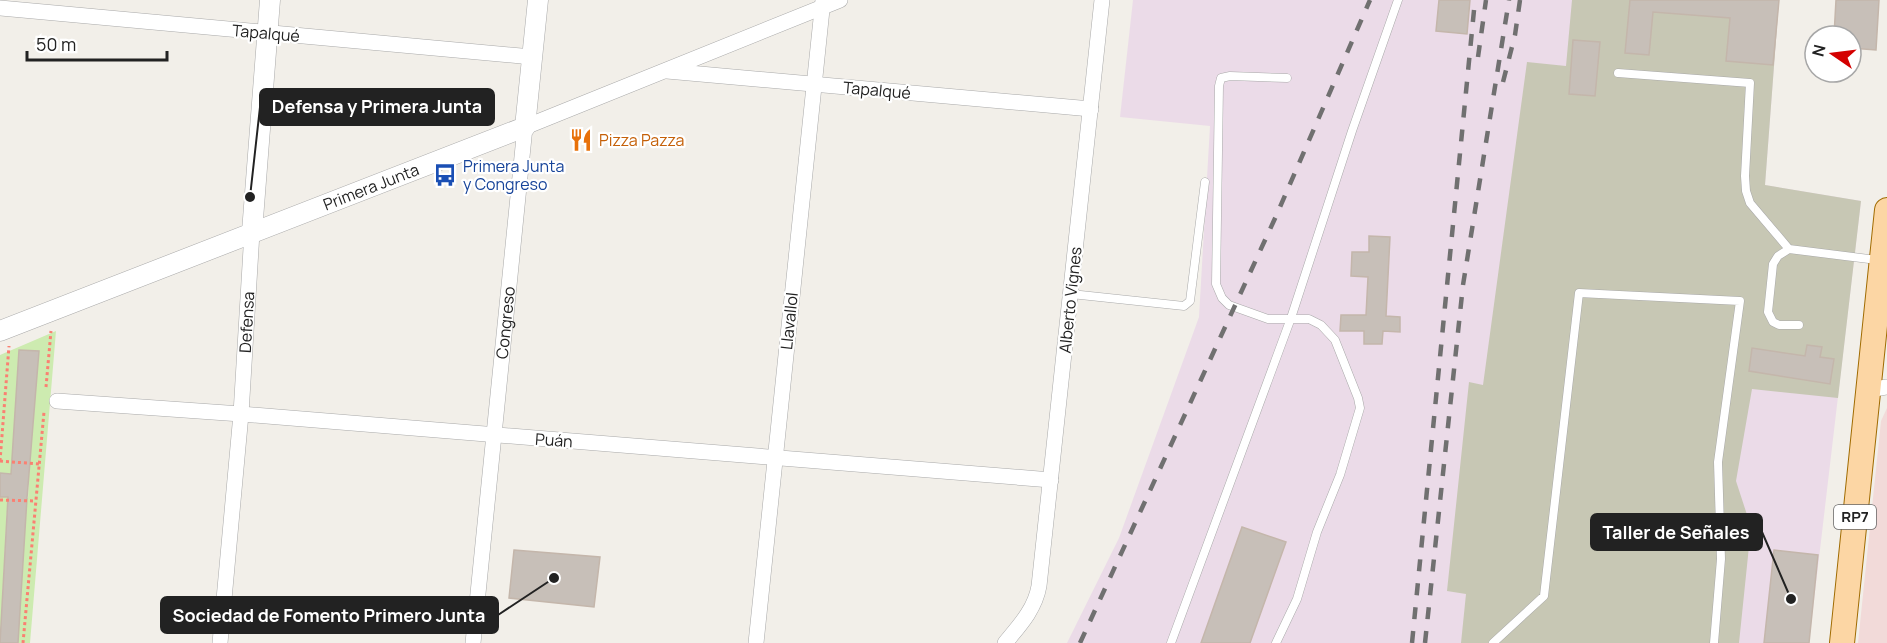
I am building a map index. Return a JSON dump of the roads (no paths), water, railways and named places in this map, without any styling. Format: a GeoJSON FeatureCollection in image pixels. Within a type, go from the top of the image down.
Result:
{"type":"FeatureCollection","features":[{"type":"Feature","properties":{"kind":"main road","name":"RP7"},"geometry":{"type":"LineString","coordinates":[[1842,643],[1878,389],[1882,261],[1887,210]]}},
{"type":"Feature","properties":{"kind":"street","name":"Defensa"},"geometry":{"type":"LineString","coordinates":[[220,643],[241,414],[270,0]]}},
{"type":"Feature","properties":{"kind":"street","name":"Congreso"},"geometry":{"type":"LineString","coordinates":[[473,643],[538,0]]}},
{"type":"Feature","properties":{"kind":"street","name":"Primera Junta"},"geometry":{"type":"LineString","coordinates":[[5,329],[54,308],[525,127],[823,3],[840,0]]}},
{"type":"Feature","properties":{"kind":"street","name":"Alberto Vignes"},"geometry":{"type":"LineString","coordinates":[[1005,643],[1029,613],[1036,599],[1051,480],[1102,0]]}},
{"type":"Feature","properties":{"kind":"street","name":"Llavallol"},"geometry":{"type":"LineString","coordinates":[[756,643],[823,3]]}},
{"type":"Feature","properties":{"kind":"street","name":"Tapalqué"},"geometry":{"type":"LineString","coordinates":[[0,8],[532,57]]}},
{"type":"Feature","properties":{"kind":"street","name":"Tapalqué"},"geometry":{"type":"LineString","coordinates":[[664,71],[1091,109]]}},
{"type":"Feature","properties":{"kind":"street","name":"Puán"},"geometry":{"type":"LineString","coordinates":[[51,402],[241,414],[1051,480]]}},
{"type":"Feature","properties":{"kind":"lane"},"geometry":{"type":"LineString","coordinates":[[1171,643],[1291,318],[1352,131],[1398,0]]}},
{"type":"Feature","properties":{"kind":"lane"},"geometry":{"type":"LineString","coordinates":[[1618,73],[1750,83],[1746,190],[1750,203],[1789,249]]}},
{"type":"Feature","properties":{"kind":"lane"},"geometry":{"type":"LineString","coordinates":[[1276,643],[1297,599],[1317,532],[1340,475],[1360,408],[1335,340],[1321,325],[1309,320],[1268,319],[1229,305],[1222,298],[1216,284],[1219,86],[1221,78],[1230,76],[1287,78]]}},
{"type":"Feature","properties":{"kind":"lane"},"geometry":{"type":"LineString","coordinates":[[1071,294],[1184,306],[1190,301],[1205,182]]}},
{"type":"Feature","properties":{"kind":"lane"},"geometry":{"type":"LineString","coordinates":[[1799,325],[1779,325],[1773,322],[1768,312],[1773,264],[1778,256],[1789,249],[1882,261]]}},
{"type":"Feature","properties":{"kind":"lane"},"geometry":{"type":"LineString","coordinates":[[1493,643],[1544,596],[1556,480],[1566,421],[1579,292],[1740,301],[1718,462],[1721,559],[1714,643]]}},
{"type":"Feature","properties":{"kind":"railway"},"geometry":{"type":"LineString","coordinates":[[1080,643],[1277,214],[1370,0]]}},
{"type":"Feature","properties":{"kind":"railway"},"geometry":{"type":"LineString","coordinates":[[1412,643],[1475,0]]}},
{"type":"Feature","properties":{"kind":"railway"},"geometry":{"type":"LineString","coordinates":[[1478,57],[1486,0]]}},
{"type":"Feature","properties":{"kind":"railway"},"geometry":{"type":"LineString","coordinates":[[1425,643],[1463,285],[1509,0]]}},
{"type":"Feature","properties":{"kind":"railway"},"geometry":{"type":"LineString","coordinates":[[1503,82],[1515,35],[1520,0]]}},
{"type":"Feature","properties":{"kind":"place","name":"Pizza Pazza"},"geometry":{"type":"Point","coordinates":[581,140]}},
{"type":"Feature","properties":{"kind":"place","name":"Primera Junta y Congreso"},"geometry":{"type":"Point","coordinates":[445,175]}},
{"type":"Feature","properties":{"kind":"place","name":"Defensa y Primera Junta"},"geometry":{"type":"Point","coordinates":[250,197]}},
{"type":"Feature","properties":{"kind":"place","name":"Sociedad de Fomento Primero Junta"},"geometry":{"type":"Point","coordinates":[554,578]}},
{"type":"Feature","properties":{"kind":"place","name":"Taller de Señales"},"geometry":{"type":"Point","coordinates":[1791,599]}}]}
